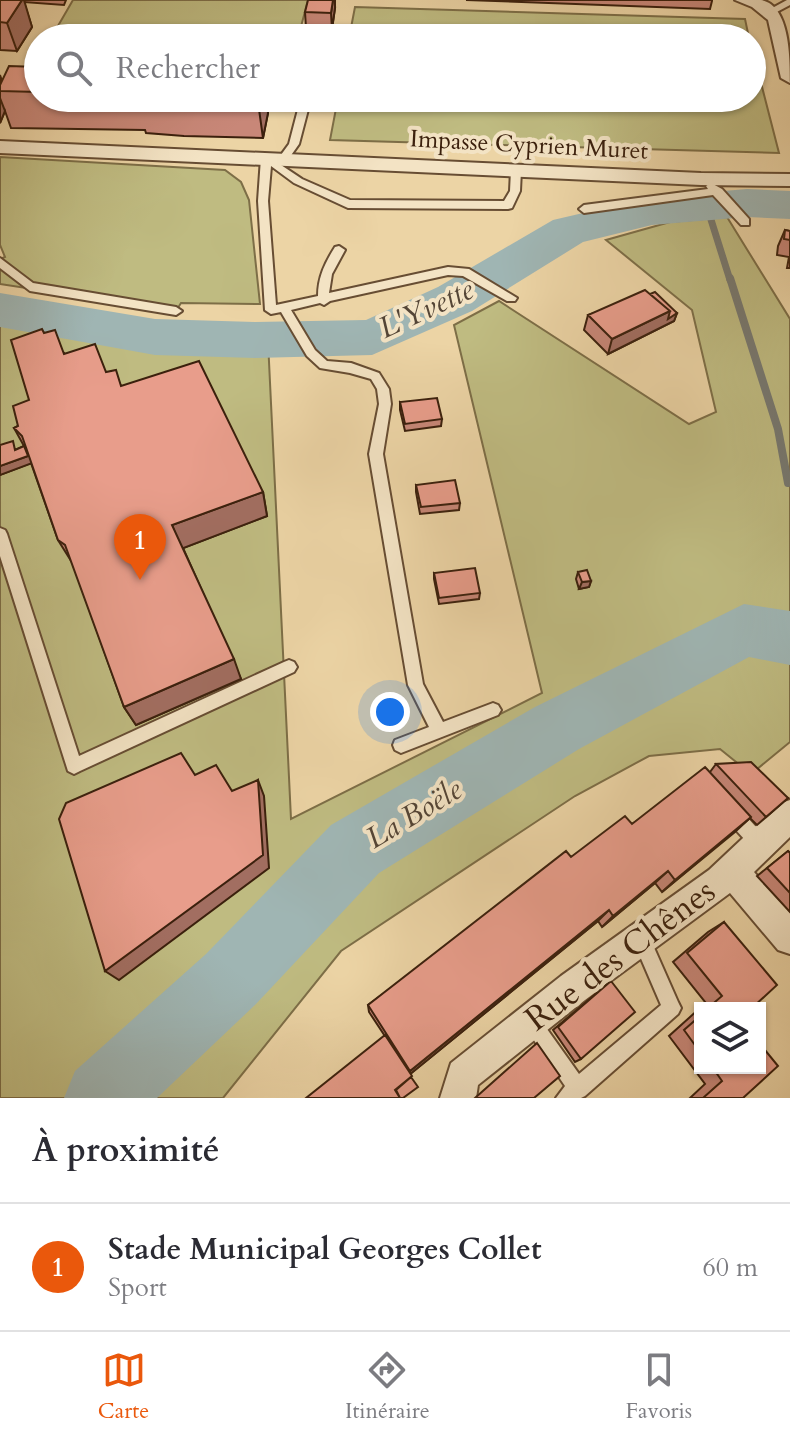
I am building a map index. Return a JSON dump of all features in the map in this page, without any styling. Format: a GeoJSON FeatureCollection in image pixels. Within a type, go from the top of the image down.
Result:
{"type":"FeatureCollection","features":[{"type":"Feature","properties":{"kind":"street"},"geometry":{"type":"LineString","coordinates":[[743,0],[770,12],[784,35],[785,61],[790,78]]}},
{"type":"Feature","properties":{"kind":"street","name":"Impasse Cyprien Muret"},"geometry":{"type":"LineString","coordinates":[[0,147],[701,179],[790,180]]}},
{"type":"Feature","properties":{"kind":"street","name":"Rue des Chênes"},"geometry":{"type":"LineString","coordinates":[[458,1098],[463,1075],[733,872],[762,847],[790,815]]}},
{"type":"Feature","properties":{"kind":"street"},"geometry":{"type":"LineString","coordinates":[[733,872],[790,938]]}},
{"type":"Feature","properties":{"kind":"lane"},"geometry":{"type":"LineString","coordinates":[[770,12],[790,2]]}},
{"type":"Feature","properties":{"kind":"lane"},"geometry":{"type":"LineString","coordinates":[[302,112],[294,144],[274,159],[263,201],[271,310],[287,313],[448,271],[465,272],[511,298]]}},
{"type":"Feature","properties":{"kind":"lane"},"geometry":{"type":"LineString","coordinates":[[274,159],[298,181],[348,204],[508,205],[515,191],[516,170]]}},
{"type":"Feature","properties":{"kind":"lane"},"geometry":{"type":"LineString","coordinates":[[701,179],[722,195],[743,219]]}},
{"type":"Feature","properties":{"kind":"lane"},"geometry":{"type":"LineString","coordinates":[[584,209],[722,195]]}},
{"type":"Feature","properties":{"kind":"lane"},"geometry":{"type":"LineString","coordinates":[[324,301],[322,289],[326,271],[339,250]]}},
{"type":"Feature","properties":{"kind":"lane"},"geometry":{"type":"LineString","coordinates":[[0,262],[30,287],[176,311]]}},
{"type":"Feature","properties":{"kind":"lane"},"geometry":{"type":"LineString","coordinates":[[287,313],[311,353],[324,365],[351,368],[375,376],[383,389],[385,404],[376,454],[416,685],[438,728]]}},
{"type":"Feature","properties":{"kind":"lane"},"geometry":{"type":"LineString","coordinates":[[0,534],[74,766],[289,667]]}},
{"type":"Feature","properties":{"kind":"lane"},"geometry":{"type":"LineString","coordinates":[[401,745],[438,728],[493,710]]}},
{"type":"Feature","properties":{"kind":"lane"},"geometry":{"type":"LineString","coordinates":[[716,795],[762,847]]}},
{"type":"Feature","properties":{"kind":"lane"},"geometry":{"type":"LineString","coordinates":[[531,1021],[572,1093],[672,1008],[642,940]]}},
{"type":"Feature","properties":{"kind":"shaded area"},"geometry":{"type":"Polygon","coordinates":[[[73,0],[308,0],[302,24],[59,24],[73,0]]]}},
{"type":"Feature","properties":{"kind":"shaded area"},"geometry":{"type":"Polygon","coordinates":[[[355,7],[745,19],[746,24],[352,24],[355,7]]]}},
{"type":"Feature","properties":{"kind":"shaded area"},"geometry":{"type":"Polygon","coordinates":[[[766,102],[779,153],[330,140],[335,112],[766,112],[766,102]]]}},
{"type":"Feature","properties":{"kind":"shaded area"},"geometry":{"type":"Polygon","coordinates":[[[0,157],[225,170],[241,182],[249,200],[260,304],[181,303],[176,311],[0,284],[0,259],[5,257],[0,245],[0,157]]]}},
{"type":"Feature","properties":{"kind":"shaded area"},"geometry":{"type":"Polygon","coordinates":[[[727,217],[790,319],[790,742],[751,774],[720,749],[649,756],[575,796],[341,951],[223,1098],[0,1098],[0,310],[155,337],[268,341],[291,819],[542,693],[454,325],[499,301],[689,424],[716,412],[692,310],[606,240],[670,222],[727,217]]]}},
{"type":"Feature","properties":{"kind":"building"},"geometry":{"type":"Polygon","coordinates":[[[0,0],[22,0],[7,23],[0,22],[0,0]]]}},
{"type":"Feature","properties":{"kind":"building"},"geometry":{"type":"Polygon","coordinates":[[[308,0],[333,0],[331,13],[305,12],[308,0]]]}},
{"type":"Feature","properties":{"kind":"building"},"geometry":{"type":"Polygon","coordinates":[[[9,66],[24,67],[24,92],[0,91],[9,66]]]}},
{"type":"Feature","properties":{"kind":"building"},"geometry":{"type":"Polygon","coordinates":[[[785,230],[790,231],[790,240],[784,239],[785,230]]]}},
{"type":"Feature","properties":{"kind":"building"},"geometry":{"type":"Polygon","coordinates":[[[645,290],[670,311],[612,339],[588,315],[645,290]]]}},
{"type":"Feature","properties":{"kind":"building"},"geometry":{"type":"Polygon","coordinates":[[[655,292],[677,313],[668,319],[670,311],[650,294],[655,292]]]}},
{"type":"Feature","properties":{"kind":"building"},"geometry":{"type":"Polygon","coordinates":[[[42,329],[44,333],[55,330],[64,354],[95,344],[106,372],[116,370],[121,386],[199,361],[263,492],[172,525],[234,659],[124,707],[65,545],[58,540],[22,436],[14,428],[18,426],[13,406],[29,400],[11,340],[42,329]]]}},
{"type":"Feature","properties":{"kind":"building"},"geometry":{"type":"Polygon","coordinates":[[[437,398],[442,419],[405,424],[400,402],[437,398]]]}},
{"type":"Feature","properties":{"kind":"building"},"geometry":{"type":"Polygon","coordinates":[[[13,441],[15,450],[24,446],[28,456],[0,466],[0,445],[13,441]]]}},
{"type":"Feature","properties":{"kind":"building"},"geometry":{"type":"Polygon","coordinates":[[[455,480],[460,503],[421,507],[416,485],[455,480]]]}},
{"type":"Feature","properties":{"kind":"building"},"geometry":{"type":"Polygon","coordinates":[[[475,568],[480,593],[439,598],[434,573],[475,568]]]}},
{"type":"Feature","properties":{"kind":"building"},"geometry":{"type":"Polygon","coordinates":[[[587,570],[591,581],[582,582],[578,572],[587,570]]]}},
{"type":"Feature","properties":{"kind":"building"},"geometry":{"type":"Polygon","coordinates":[[[181,753],[195,775],[216,765],[232,791],[258,780],[263,855],[105,971],[59,819],[66,803],[181,753]]]}},
{"type":"Feature","properties":{"kind":"building"},"geometry":{"type":"Polygon","coordinates":[[[751,762],[788,798],[766,817],[716,764],[751,762]]]}},
{"type":"Feature","properties":{"kind":"building"},"geometry":{"type":"Polygon","coordinates":[[[705,767],[751,817],[675,880],[668,871],[613,916],[609,910],[410,1071],[368,1005],[566,851],[571,857],[625,816],[632,824],[705,767]]]}},
{"type":"Feature","properties":{"kind":"building"},"geometry":{"type":"Polygon","coordinates":[[[788,851],[790,853],[790,893],[767,868],[788,851]]]}},
{"type":"Feature","properties":{"kind":"building"},"geometry":{"type":"Polygon","coordinates":[[[724,922],[777,985],[759,1002],[715,1002],[722,996],[687,953],[724,922]]]}},
{"type":"Feature","properties":{"kind":"building"},"geometry":{"type":"Polygon","coordinates":[[[611,981],[635,1012],[581,1059],[558,1027],[611,981]]]}},
{"type":"Feature","properties":{"kind":"building"},"geometry":{"type":"Polygon","coordinates":[[[694,1021],[694,1044],[684,1030],[694,1021]]]}},
{"type":"Feature","properties":{"kind":"building"},"geometry":{"type":"Polygon","coordinates":[[[385,1035],[412,1076],[395,1090],[400,1098],[306,1098],[385,1035]]]}},
{"type":"Feature","properties":{"kind":"building"},"geometry":{"type":"Polygon","coordinates":[[[537,1043],[560,1076],[534,1098],[475,1098],[537,1043]]]}},
{"type":"Feature","properties":{"kind":"building"},"geometry":{"type":"Polygon","coordinates":[[[766,1051],[778,1066],[743,1098],[703,1098],[722,1081],[717,1074],[766,1074],[766,1051]]]}},
{"type":"Feature","properties":{"kind":"building"},"geometry":{"type":"Polygon","coordinates":[[[411,1077],[418,1087],[400,1098],[396,1090],[411,1077]]]}},
{"type":"Feature","properties":{"kind":"waterway","name":"L'Yvette"},"geometry":{"type":"LineString","coordinates":[[0,310],[155,337],[255,340],[372,337],[455,299],[569,231],[652,211],[747,203],[790,205]]}},
{"type":"Feature","properties":{"kind":"waterway"},"geometry":{"type":"LineString","coordinates":[[707,207],[730,280]]}},
{"type":"Feature","properties":{"kind":"waterway"},"geometry":{"type":"LineString","coordinates":[[730,278],[778,429],[788,483]]}},
{"type":"Feature","properties":{"kind":"waterway","name":"La Boële"},"geometry":{"type":"LineString","coordinates":[[102,1098],[231,979],[355,849],[557,728],[744,630],[790,638]]}},
{"type":"Feature","properties":{"kind":"place","name":"Stade Municipal Georges Collet"},"geometry":{"type":"Point","coordinates":[140,580]}}]}
